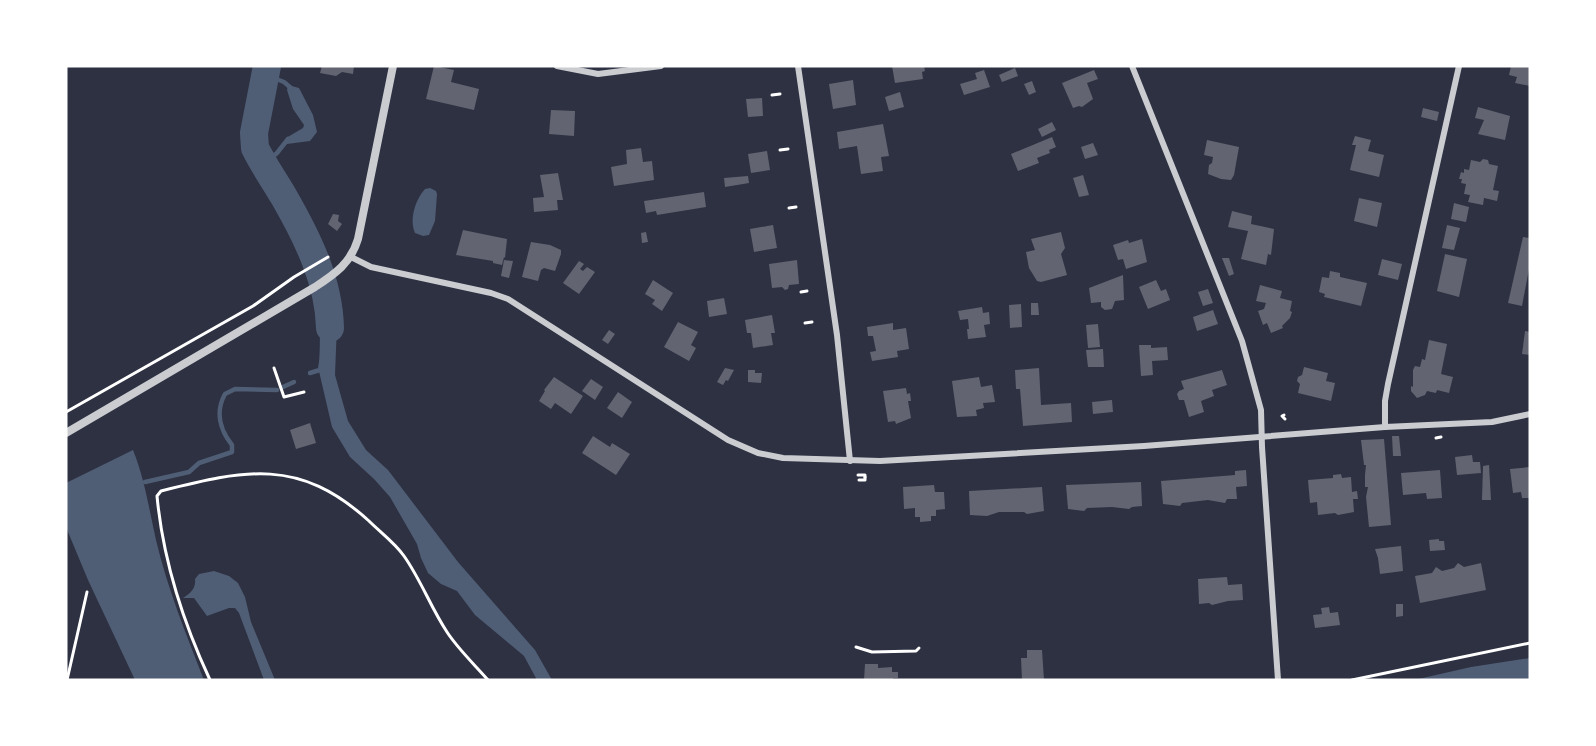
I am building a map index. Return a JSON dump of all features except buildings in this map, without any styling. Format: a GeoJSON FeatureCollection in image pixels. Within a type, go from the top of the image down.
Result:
{"type":"FeatureCollection","features":[{"type":"Feature","properties":{"kind":"street"},"geometry":{"type":"LineString","coordinates":[[66,432],[315,287],[330,277],[351,257],[358,239],[393,66]]}},
{"type":"Feature","properties":{"kind":"street"},"geometry":{"type":"LineString","coordinates":[[557,66],[598,75],[661,66]]}},
{"type":"Feature","properties":{"kind":"street"},"geometry":{"type":"LineString","coordinates":[[798,66],[837,335],[850,461]]}},
{"type":"Feature","properties":{"kind":"street"},"geometry":{"type":"LineString","coordinates":[[1132,66],[1234,317],[1259,398],[1263,420],[1262,436],[1278,680]]}},
{"type":"Feature","properties":{"kind":"street"},"geometry":{"type":"LineString","coordinates":[[1385,427],[1387,392],[1460,66]]}},
{"type":"Feature","properties":{"kind":"street"},"geometry":{"type":"LineString","coordinates":[[351,257],[371,267],[491,293],[508,299],[741,447],[783,459],[850,461],[954,458],[1385,427],[1492,422],[1530,414]]}},
{"type":"Feature","properties":{"kind":"path"},"geometry":{"type":"LineString","coordinates":[[772,95],[780,94]]}},
{"type":"Feature","properties":{"kind":"path"},"geometry":{"type":"LineString","coordinates":[[780,150],[788,149]]}},
{"type":"Feature","properties":{"kind":"path"},"geometry":{"type":"LineString","coordinates":[[789,208],[796,207]]}},
{"type":"Feature","properties":{"kind":"path"},"geometry":{"type":"LineString","coordinates":[[66,412],[253,306],[328,257]]}},
{"type":"Feature","properties":{"kind":"path"},"geometry":{"type":"LineString","coordinates":[[801,292],[807,291]]}},
{"type":"Feature","properties":{"kind":"path"},"geometry":{"type":"LineString","coordinates":[[805,323],[812,322]]}},
{"type":"Feature","properties":{"kind":"path"},"geometry":{"type":"LineString","coordinates":[[274,368],[284,397],[304,392]]}},
{"type":"Feature","properties":{"kind":"path"},"geometry":{"type":"LineString","coordinates":[[1436,438],[1441,437]]}},
{"type":"Feature","properties":{"kind":"path"},"geometry":{"type":"LineString","coordinates":[[210,680],[185,623],[172,580],[157,496],[161,491],[214,477],[263,474],[291,476],[316,484],[351,505],[403,554],[447,632],[489,680]]}},
{"type":"Feature","properties":{"kind":"path"},"geometry":{"type":"LineString","coordinates":[[858,475],[865,475],[865,480],[859,480]]}},
{"type":"Feature","properties":{"kind":"path"},"geometry":{"type":"LineString","coordinates":[[66,680],[87,592]]}},
{"type":"Feature","properties":{"kind":"path"},"geometry":{"type":"LineString","coordinates":[[1352,680],[1530,642]]}},
{"type":"Feature","properties":{"kind":"path"},"geometry":{"type":"LineString","coordinates":[[856,647],[872,652],[916,651],[919,648]]}},
{"type":"Feature","properties":{"kind":"water"},"geometry":{"type":"Polygon","coordinates":[[[288,85],[299,88],[313,115],[317,132],[310,141],[287,144],[285,142],[286,138],[303,128],[304,125],[293,109],[287,90],[288,85]]]}},
{"type":"Feature","properties":{"kind":"water"},"geometry":{"type":"Polygon","coordinates":[[[430,188],[437,194],[435,221],[429,235],[423,236],[415,233],[413,216],[421,194],[425,189],[430,188]]]}},
{"type":"Feature","properties":{"kind":"water"},"geometry":{"type":"Polygon","coordinates":[[[332,285],[338,299],[335,375],[348,421],[366,450],[388,470],[458,562],[535,650],[552,680],[537,680],[524,656],[475,615],[457,591],[441,584],[428,573],[417,544],[390,497],[350,457],[332,427],[318,367],[320,331],[318,294],[332,285]]]}},
{"type":"Feature","properties":{"kind":"water"},"geometry":{"type":"Polygon","coordinates":[[[133,450],[144,483],[166,575],[204,680],[135,680],[68,532],[66,483],[133,450]]]}},
{"type":"Feature","properties":{"kind":"water"},"geometry":{"type":"Polygon","coordinates":[[[214,571],[229,576],[238,583],[275,680],[264,680],[239,613],[235,608],[207,616],[194,598],[183,598],[192,590],[199,574],[214,571]]]}},
{"type":"Feature","properties":{"kind":"water"},"geometry":{"type":"Polygon","coordinates":[[[1530,658],[1530,680],[1414,680],[1471,667],[1530,658]]]}},
{"type":"Feature","properties":{"kind":"waterway"},"geometry":{"type":"LineString","coordinates":[[267,66],[254,133],[255,148],[293,212],[315,260],[326,293],[330,328]]}},
{"type":"Feature","properties":{"kind":"waterway"},"geometry":{"type":"LineString","coordinates":[[266,75],[284,82],[291,88]]}},
{"type":"Feature","properties":{"kind":"waterway"},"geometry":{"type":"LineString","coordinates":[[263,165],[288,139]]}},
{"type":"Feature","properties":{"kind":"waterway"},"geometry":{"type":"LineString","coordinates":[[310,373],[323,369]]}},
{"type":"Feature","properties":{"kind":"waterway"},"geometry":{"type":"LineString","coordinates":[[283,387],[294,382]]}},
{"type":"Feature","properties":{"kind":"waterway"},"geometry":{"type":"LineString","coordinates":[[145,482],[189,472],[199,463],[232,452],[232,445],[220,421],[220,407],[225,394],[235,389],[277,390]]}}]}
